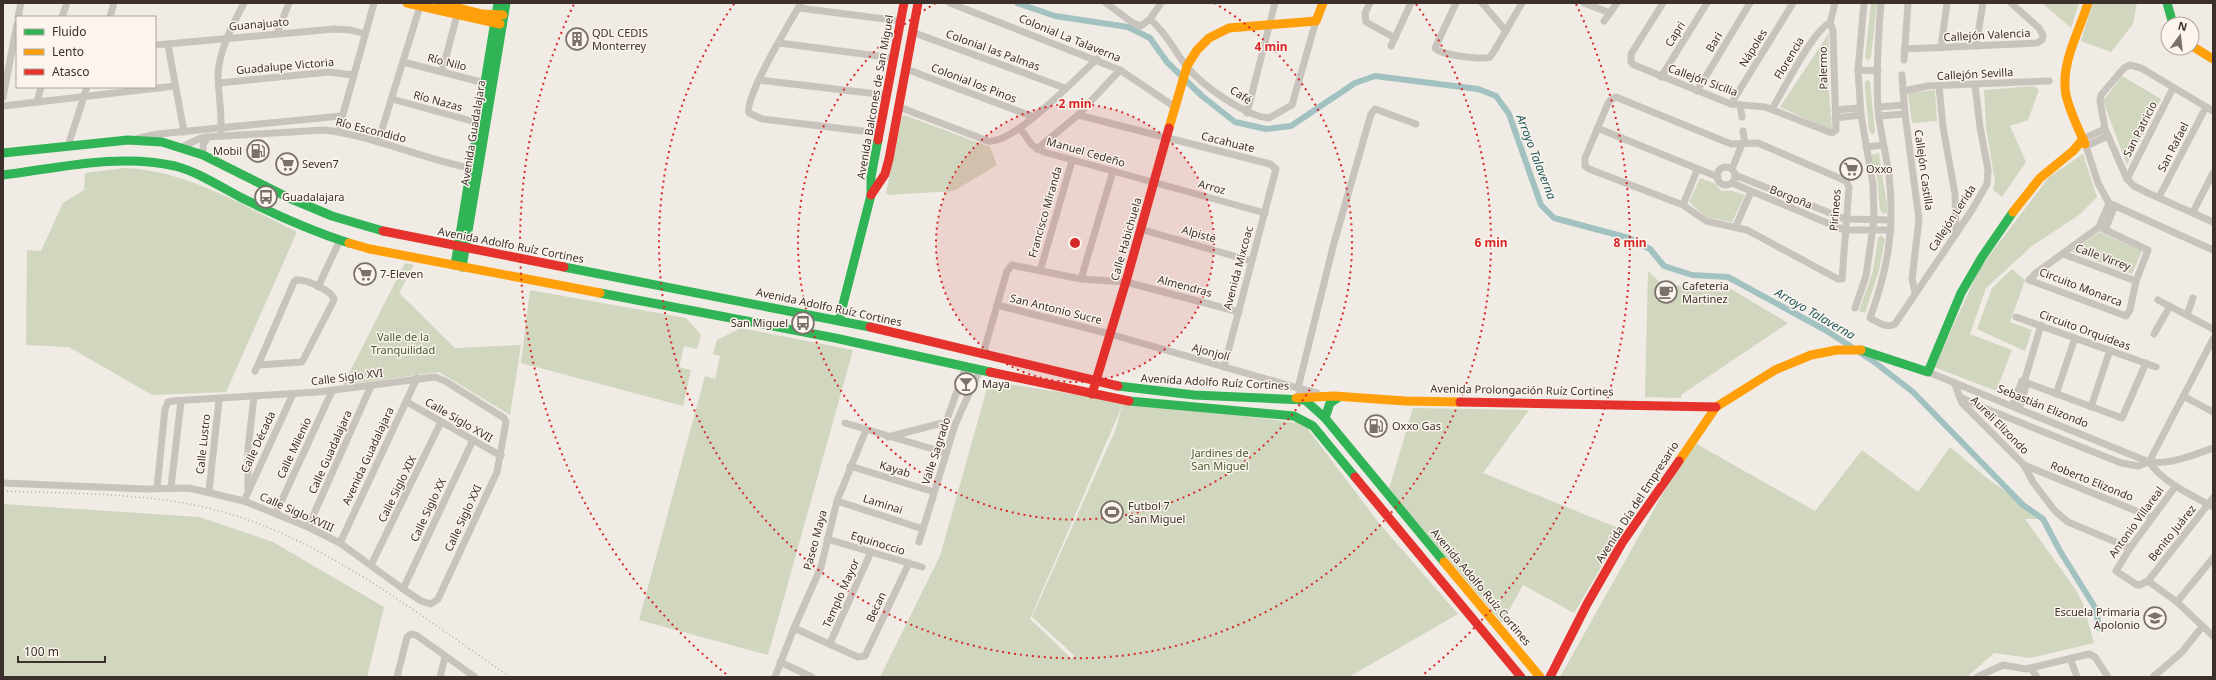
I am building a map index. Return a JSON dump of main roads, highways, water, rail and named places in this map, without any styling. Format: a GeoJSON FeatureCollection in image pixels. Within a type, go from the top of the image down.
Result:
{"type":"FeatureCollection","features":[{"type":"Feature","properties":{"kind":"main road"},"geometry":{"type":"LineString","coordinates":[[406,3],[420,4],[457,15],[500,19]]}},
{"type":"Feature","properties":{"kind":"main road"},"geometry":{"type":"LineString","coordinates":[[439,3],[500,19]]}},
{"type":"Feature","properties":{"kind":"main road","name":"Avenida Guadalajara"},"geometry":{"type":"LineString","coordinates":[[459,266],[500,19],[498,3]]}},
{"type":"Feature","properties":{"kind":"main road","name":"Avenida Guadalajara"},"geometry":{"type":"LineString","coordinates":[[475,169],[479,123],[486,83],[500,19],[506,3]]}},
{"type":"Feature","properties":{"kind":"main road","name":"Avenida Balcones de San Miguel"},"geometry":{"type":"LineString","coordinates":[[839,320],[871,195],[871,177],[904,3]]}},
{"type":"Feature","properties":{"kind":"main road","name":"Avenida Balcones de San Miguel"},"geometry":{"type":"LineString","coordinates":[[871,195],[885,174],[889,159],[918,3]]}},
{"type":"Feature","properties":{"kind":"main road","name":"Calle Habichuela"},"geometry":{"type":"LineString","coordinates":[[1092,394],[1126,282],[1180,89],[1187,68],[1201,43],[1215,33],[1229,28],[1316,21],[1323,3]]}},
{"type":"Feature","properties":{"kind":"main road","name":"Sebastián Elizondo"},"geometry":{"type":"LineString","coordinates":[[1716,407],[1765,375],[1799,360],[1823,353],[1865,350],[1928,372],[1956,303],[1976,267],[2035,183],[2060,159],[2083,143],[2068,101],[2065,85],[2069,61],[2088,3]]}},
{"type":"Feature","properties":{"kind":"main road"},"geometry":{"type":"LineString","coordinates":[[2167,3],[2171,16]]}},
{"type":"Feature","properties":{"kind":"main road"},"geometry":{"type":"LineString","coordinates":[[898,41],[910,44]]}},
{"type":"Feature","properties":{"kind":"main road"},"geometry":{"type":"LineString","coordinates":[[2200,51],[2213,59]]}},
{"type":"Feature","properties":{"kind":"main road","name":"Avenida Adolfo Ruíz Cortines"},"geometry":{"type":"LineString","coordinates":[[3,153],[128,140],[162,142],[182,146],[203,155],[289,198],[332,216],[394,234],[839,320],[1096,382],[1130,388],[1194,395],[1302,397],[1325,418],[1540,677]]}},
{"type":"Feature","properties":{"kind":"main road"},"geometry":{"type":"LineString","coordinates":[[875,156],[889,159]]}},
{"type":"Feature","properties":{"kind":"main road"},"geometry":{"type":"LineString","coordinates":[[3,175],[126,161],[176,166],[307,228],[374,250],[835,338],[980,368],[1092,394],[1151,404],[1281,414],[1305,420],[1313,426],[1521,677]]}},
{"type":"Feature","properties":{"kind":"main road","name":"Avenida Prolongación Ruíz Cortines"},"geometry":{"type":"LineString","coordinates":[[1302,397],[1339,397],[1404,401],[1617,403],[1716,407]]}},
{"type":"Feature","properties":{"kind":"main road"},"geometry":{"type":"LineString","coordinates":[[1325,418],[1330,403],[1339,397]]}},
{"type":"Feature","properties":{"kind":"main road","name":"Avenida Día del Empresario"},"geometry":{"type":"LineString","coordinates":[[1550,677],[1583,611],[1622,543],[1716,407]]}},
{"type":"Feature","properties":{"kind":"waterway","name":"Arroyo Talaverna"},"geometry":{"type":"LineString","coordinates":[[1017,3],[1055,16],[1128,27],[1150,38],[1167,62],[1202,96],[1235,122],[1266,129],[1291,126],[1355,83],[1375,76],[1478,89],[1496,96],[1509,114],[1541,205],[1554,218],[1629,238],[1650,249],[1664,266],[1692,275],[1728,277],[1827,331],[1873,361],[1913,392],[2023,505],[2043,519],[2060,551],[2096,609],[2099,628]]}},
{"type":"Feature","properties":{"kind":"railway"},"geometry":{"type":"LineString","coordinates":[[3,491],[141,497],[196,505],[262,525],[336,561],[372,583],[408,606],[510,677]]}},
{"type":"Feature","properties":{"kind":"place","name":"QDL CEDIS Monterrey"},"geometry":{"type":"Point","coordinates":[577,39]}},
{"type":"Feature","properties":{"kind":"place","name":"Mobil"},"geometry":{"type":"Point","coordinates":[258,151]}},
{"type":"Feature","properties":{"kind":"place","name":"Seven7"},"geometry":{"type":"Point","coordinates":[287,164]}},
{"type":"Feature","properties":{"kind":"place","name":"Oxxo"},"geometry":{"type":"Point","coordinates":[1851,169]}},
{"type":"Feature","properties":{"kind":"place","name":"Guadalajara"},"geometry":{"type":"Point","coordinates":[266,197]}},
{"type":"Feature","properties":{"kind":"place","name":"7-Eleven"},"geometry":{"type":"Point","coordinates":[365,274]}},
{"type":"Feature","properties":{"kind":"place","name":"Cafeteria Martinez"},"geometry":{"type":"Point","coordinates":[1666,292]}},
{"type":"Feature","properties":{"kind":"place","name":"San Miguel"},"geometry":{"type":"Point","coordinates":[803,323]}},
{"type":"Feature","properties":{"kind":"place","name":"Maya"},"geometry":{"type":"Point","coordinates":[966,384]}},
{"type":"Feature","properties":{"kind":"place","name":"Oxxo Gas"},"geometry":{"type":"Point","coordinates":[1376,426]}},
{"type":"Feature","properties":{"kind":"place","name":"Futbol 7 San Miguel"},"geometry":{"type":"Point","coordinates":[1112,512]}},
{"type":"Feature","properties":{"kind":"place","name":"Escuela Primaria Apolonio"},"geometry":{"type":"Point","coordinates":[2155,618]}},
{"type":"Feature","properties":{"kind":"park label","name":"Valle de la Tranquilidad"},"geometry":{"type":"Point","coordinates":[403,343]}},
{"type":"Feature","properties":{"kind":"park label","name":"Jardines de San Miguel"},"geometry":{"type":"Point","coordinates":[1220,459]}}]}
